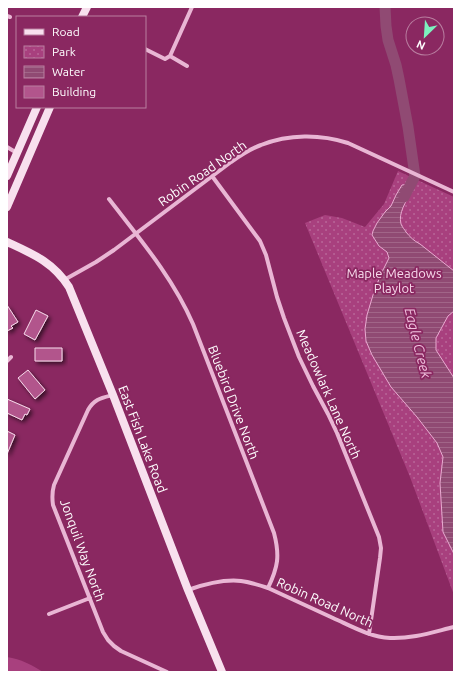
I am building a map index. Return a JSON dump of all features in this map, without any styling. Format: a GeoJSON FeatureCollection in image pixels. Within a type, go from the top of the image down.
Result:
{"type":"FeatureCollection","features":[{"type":"Feature","properties":{"kind":"street"},"geometry":{"type":"LineString","coordinates":[[82,16],[87,7]]}},
{"type":"Feature","properties":{"kind":"street"},"geometry":{"type":"LineString","coordinates":[[146,50],[165,59],[170,56],[192,7]]}},
{"type":"Feature","properties":{"kind":"street"},"geometry":{"type":"LineString","coordinates":[[170,56],[187,66]]}},
{"type":"Feature","properties":{"kind":"street"},"geometry":{"type":"LineString","coordinates":[[7,176],[37,108]]}},
{"type":"Feature","properties":{"kind":"street"},"geometry":{"type":"LineString","coordinates":[[7,207],[50,108]]}},
{"type":"Feature","properties":{"kind":"street","name":"Robin Road North"},"geometry":{"type":"LineString","coordinates":[[64,280],[96,262],[136,234],[246,152],[277,140],[311,136],[348,143],[454,192]]}},
{"type":"Feature","properties":{"kind":"street"},"geometry":{"type":"LineString","coordinates":[[7,147],[17,153]]}},
{"type":"Feature","properties":{"kind":"street","name":"Meadowlark Lane North"},"geometry":{"type":"LineString","coordinates":[[212,176],[260,241],[266,255],[284,318],[299,357],[337,433],[379,536],[381,548],[380,558],[369,634]]}},
{"type":"Feature","properties":{"kind":"street","name":"Bluebird Drive North"},"geometry":{"type":"LineString","coordinates":[[109,199],[164,272],[186,309],[274,533],[278,551],[278,562],[268,588]]}},
{"type":"Feature","properties":{"kind":"street","name":"East Fish Lake Road"},"geometry":{"type":"LineString","coordinates":[[7,242],[30,252],[43,260],[54,269],[69,287],[113,395],[188,590],[222,672]]}},
{"type":"Feature","properties":{"kind":"street"},"geometry":{"type":"LineString","coordinates":[[7,362],[11,357]]}},
{"type":"Feature","properties":{"kind":"street","name":"Jonquil Way North"},"geometry":{"type":"LineString","coordinates":[[113,395],[99,399],[91,406],[54,485],[52,499],[103,632],[108,640],[121,651],[167,672]]}},
{"type":"Feature","properties":{"kind":"street","name":"Robin Road North"},"geometry":{"type":"LineString","coordinates":[[188,590],[202,585],[226,580],[241,581],[268,588],[369,634],[390,638],[418,636],[454,627]]}},
{"type":"Feature","properties":{"kind":"street"},"geometry":{"type":"LineString","coordinates":[[49,614],[90,598]]}},
{"type":"Feature","properties":{"kind":"green space","name":"Maple Meadows Playlot"},"geometry":{"type":"Polygon","coordinates":[[[398,171],[454,197],[454,595],[410,477],[305,223],[325,215],[342,218],[365,227],[384,204],[398,171]]]}},
{"type":"Feature","properties":{"kind":"green space"},"geometry":{"type":"Polygon","coordinates":[[[7,657],[17,659],[43,672],[7,672],[7,657]]]}},
{"type":"Feature","properties":{"kind":"water"},"geometry":{"type":"Polygon","coordinates":[[[410,184],[412,192],[402,211],[400,220],[401,225],[412,239],[454,271],[454,311],[448,316],[436,338],[436,350],[454,378],[454,554],[443,532],[440,483],[443,457],[437,443],[391,387],[372,355],[366,341],[365,329],[367,315],[381,274],[389,258],[387,252],[379,246],[372,235],[373,231],[377,223],[391,206],[402,185],[410,184]]]}},
{"type":"Feature","properties":{"kind":"building"},"geometry":{"type":"Polygon","coordinates":[[[7,305],[18,322],[11,326],[13,328],[7,331],[7,305]]]}},
{"type":"Feature","properties":{"kind":"building"},"geometry":{"type":"Polygon","coordinates":[[[36,310],[48,316],[35,340],[24,334],[36,310]]]}},
{"type":"Feature","properties":{"kind":"building"},"geometry":{"type":"Polygon","coordinates":[[[35,348],[62,348],[62,361],[35,361],[35,348]]]}},
{"type":"Feature","properties":{"kind":"building"},"geometry":{"type":"Polygon","coordinates":[[[28,370],[45,390],[35,399],[18,378],[28,370]]]}},
{"type":"Feature","properties":{"kind":"building"},"geometry":{"type":"Polygon","coordinates":[[[7,399],[30,409],[22,420],[7,413],[7,399]]]}},
{"type":"Feature","properties":{"kind":"building"},"geometry":{"type":"Polygon","coordinates":[[[7,431],[15,435],[7,454],[7,431]]]}},
{"type":"Feature","properties":{"kind":"waterway","name":"Eagle Creek"},"geometry":{"type":"LineString","coordinates":[[385,7],[388,40],[399,79],[415,176],[404,197]]}}]}
